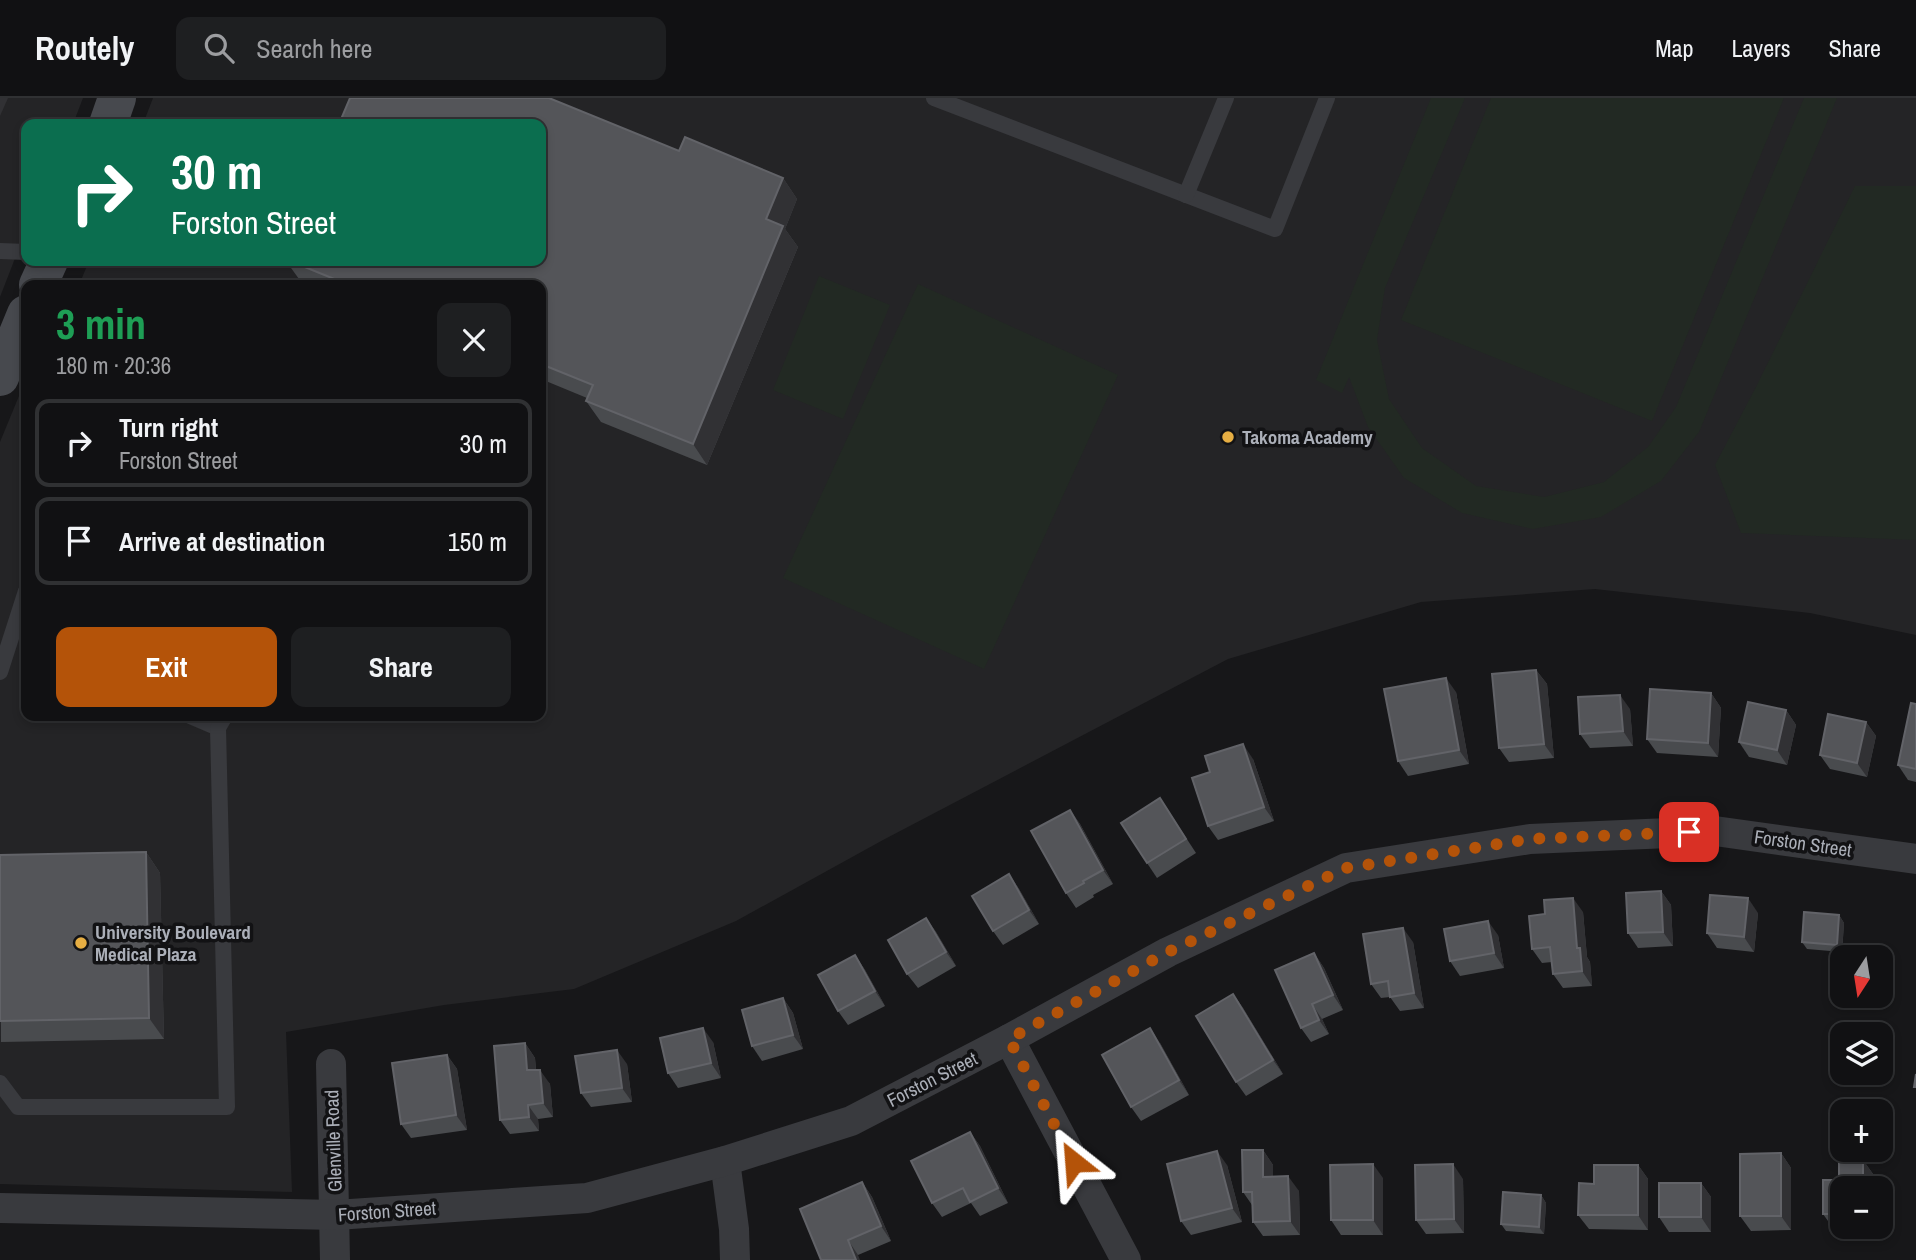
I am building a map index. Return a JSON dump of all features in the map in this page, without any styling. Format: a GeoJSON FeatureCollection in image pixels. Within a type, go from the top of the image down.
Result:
{"type":"FeatureCollection","features":[{"type":"Feature","properties":{"kind":"main road"},"geometry":{"type":"LineString","coordinates":[[110,119],[117,98]]}},
{"type":"Feature","properties":{"kind":"main road"},"geometry":{"type":"LineString","coordinates":[[0,377],[21,327]]}},
{"type":"Feature","properties":{"kind":"street","name":"Forston Street"},"geometry":{"type":"LineString","coordinates":[[0,1208],[336,1215],[587,1198],[725,1161],[851,1121],[1168,952],[1346,868],[1530,839],[1715,831],[1916,859]]}},
{"type":"Feature","properties":{"kind":"street"},"geometry":{"type":"LineString","coordinates":[[1009,1039],[1126,1260]]}},
{"type":"Feature","properties":{"kind":"street","name":"Glenville Road"},"geometry":{"type":"LineString","coordinates":[[331,1064],[335,1260]]}},
{"type":"Feature","properties":{"kind":"street"},"geometry":{"type":"LineString","coordinates":[[725,1161],[734,1229],[735,1260]]}},
{"type":"Feature","properties":{"kind":"lane"},"geometry":{"type":"LineString","coordinates":[[934,98],[1275,229],[1328,98]]}},
{"type":"Feature","properties":{"kind":"lane"},"geometry":{"type":"LineString","coordinates":[[1186,195],[1226,98]]}},
{"type":"Feature","properties":{"kind":"lane"},"geometry":{"type":"LineString","coordinates":[[0,251],[21,252]]}},
{"type":"Feature","properties":{"kind":"lane"},"geometry":{"type":"LineString","coordinates":[[0,672],[19,640]]}},
{"type":"Feature","properties":{"kind":"lane"},"geometry":{"type":"LineString","coordinates":[[0,1083],[18,1107],[227,1107],[222,722]]}},
{"type":"Feature","properties":{"kind":"shaded area"},"geometry":{"type":"Polygon","coordinates":[[[0,98],[83,98],[75,119],[21,119],[21,243],[0,297],[0,98]]]}},
{"type":"Feature","properties":{"kind":"shaded area","name":"Takoma Academy"},"geometry":{"type":"Polygon","coordinates":[[[153,98],[1916,98],[1916,635],[1810,613],[1595,589],[1421,602],[1228,659],[883,840],[736,921],[574,989],[444,1005],[286,1032],[292,1192],[0,1184],[0,442],[21,391],[21,721],[546,721],[546,280],[81,280],[87,266],[546,266],[546,119],[145,119],[153,98]]]}},
{"type":"Feature","properties":{"kind":"shaded area"},"geometry":{"type":"Polygon","coordinates":[[[1431,98],[1465,98],[1385,288],[1377,340],[1389,399],[1422,448],[1476,486],[1544,497],[1604,482],[1648,447],[1676,407],[1804,98],[1837,98],[1699,432],[1661,481],[1601,517],[1533,529],[1462,513],[1404,478],[1368,427],[1349,377],[1342,393],[1316,380],[1431,98]]]}},
{"type":"Feature","properties":{"kind":"shaded area"},"geometry":{"type":"Polygon","coordinates":[[[1491,98],[1784,98],[1652,421],[1401,320],[1491,98]]]}},
{"type":"Feature","properties":{"kind":"shaded area"},"geometry":{"type":"Polygon","coordinates":[[[1855,186],[1916,186],[1916,540],[1741,533],[1715,465],[1855,186]]]}},
{"type":"Feature","properties":{"kind":"shaded area"},"geometry":{"type":"Polygon","coordinates":[[[819,276],[890,305],[843,419],[773,390],[819,276]]]}},
{"type":"Feature","properties":{"kind":"shaded area"},"geometry":{"type":"Polygon","coordinates":[[[918,284],[1118,375],[984,669],[783,578],[918,284]]]}},
{"type":"Feature","properties":{"kind":"building"},"geometry":{"type":"Polygon","coordinates":[[[350,98],[549,98],[679,151],[685,137],[783,178],[766,219],[783,226],[693,444],[586,401],[593,385],[546,366],[546,280],[337,280],[302,266],[546,266],[546,119],[341,119],[350,98]]]}},
{"type":"Feature","properties":{"kind":"building"},"geometry":{"type":"Polygon","coordinates":[[[1536,670],[1544,744],[1499,748],[1492,674],[1536,670]]]}},
{"type":"Feature","properties":{"kind":"building"},"geometry":{"type":"Polygon","coordinates":[[[1446,678],[1459,750],[1398,761],[1384,689],[1446,678]]]}},
{"type":"Feature","properties":{"kind":"building"},"geometry":{"type":"Polygon","coordinates":[[[1650,689],[1711,693],[1708,743],[1647,739],[1650,689]]]}},
{"type":"Feature","properties":{"kind":"building"},"geometry":{"type":"Polygon","coordinates":[[[1620,695],[1623,731],[1580,734],[1578,697],[1620,695]]]}},
{"type":"Feature","properties":{"kind":"building"},"geometry":{"type":"Polygon","coordinates":[[[1748,702],[1786,710],[1777,750],[1739,742],[1748,702]]]}},
{"type":"Feature","properties":{"kind":"building"},"geometry":{"type":"Polygon","coordinates":[[[1911,703],[1916,704],[1916,769],[1898,765],[1911,703]]]}},
{"type":"Feature","properties":{"kind":"building"},"geometry":{"type":"Polygon","coordinates":[[[1828,714],[1866,722],[1857,763],[1820,755],[1828,714]]]}},
{"type":"Feature","properties":{"kind":"building"},"geometry":{"type":"Polygon","coordinates":[[[1243,744],[1264,807],[1208,826],[1192,778],[1210,772],[1205,756],[1243,744]]]}},
{"type":"Feature","properties":{"kind":"building"},"geometry":{"type":"Polygon","coordinates":[[[1160,798],[1186,839],[1147,863],[1121,823],[1160,798]]]}},
{"type":"Feature","properties":{"kind":"building"},"geometry":{"type":"Polygon","coordinates":[[[1070,810],[1103,870],[1066,893],[1031,831],[1070,810]]]}},
{"type":"Feature","properties":{"kind":"building","name":"University Boulevard Medical Plaza"},"geometry":{"type":"Polygon","coordinates":[[[146,852],[149,1018],[0,1021],[0,855],[146,852]]]}},
{"type":"Feature","properties":{"kind":"building"},"geometry":{"type":"Polygon","coordinates":[[[1009,874],[1029,910],[993,931],[972,896],[1009,874]]]}},
{"type":"Feature","properties":{"kind":"building"},"geometry":{"type":"Polygon","coordinates":[[[1661,891],[1663,932],[1628,933],[1626,893],[1661,891]]]}},
{"type":"Feature","properties":{"kind":"building"},"geometry":{"type":"Polygon","coordinates":[[[1710,895],[1748,898],[1744,937],[1707,933],[1710,895]]]}},
{"type":"Feature","properties":{"kind":"building"},"geometry":{"type":"Polygon","coordinates":[[[1573,898],[1577,948],[1580,948],[1582,971],[1553,974],[1550,947],[1532,949],[1529,916],[1545,914],[1544,900],[1573,898]]]}},
{"type":"Feature","properties":{"kind":"building"},"geometry":{"type":"Polygon","coordinates":[[[1804,912],[1839,915],[1837,945],[1802,942],[1804,912]]]}},
{"type":"Feature","properties":{"kind":"building"},"geometry":{"type":"Polygon","coordinates":[[[926,918],[946,952],[907,974],[888,940],[926,918]]]}},
{"type":"Feature","properties":{"kind":"building"},"geometry":{"type":"Polygon","coordinates":[[[1488,921],[1494,953],[1450,961],[1444,929],[1488,921]]]}},
{"type":"Feature","properties":{"kind":"building"},"geometry":{"type":"Polygon","coordinates":[[[1403,928],[1414,993],[1390,997],[1388,981],[1371,984],[1363,934],[1403,928]]]}},
{"type":"Feature","properties":{"kind":"building"},"geometry":{"type":"Polygon","coordinates":[[[1314,953],[1333,995],[1312,1004],[1319,1020],[1301,1028],[1275,970],[1314,953]]]}},
{"type":"Feature","properties":{"kind":"building"},"geometry":{"type":"Polygon","coordinates":[[[855,955],[875,991],[838,1011],[818,975],[855,955]]]}},
{"type":"Feature","properties":{"kind":"building"},"geometry":{"type":"Polygon","coordinates":[[[1233,994],[1273,1060],[1236,1082],[1196,1016],[1233,994]]]}},
{"type":"Feature","properties":{"kind":"building"},"geometry":{"type":"Polygon","coordinates":[[[783,998],[793,1035],[752,1046],[742,1010],[783,998]]]}},
{"type":"Feature","properties":{"kind":"building"},"geometry":{"type":"Polygon","coordinates":[[[703,1028],[711,1063],[668,1073],[660,1038],[703,1028]]]}},
{"type":"Feature","properties":{"kind":"building"},"geometry":{"type":"Polygon","coordinates":[[[1150,1028],[1179,1080],[1131,1107],[1102,1055],[1150,1028]]]}},
{"type":"Feature","properties":{"kind":"building"},"geometry":{"type":"Polygon","coordinates":[[[525,1043],[527,1070],[540,1070],[543,1103],[528,1105],[529,1117],[500,1120],[494,1046],[525,1043]]]}},
{"type":"Feature","properties":{"kind":"building"},"geometry":{"type":"Polygon","coordinates":[[[617,1050],[622,1088],[581,1093],[575,1056],[617,1050]]]}},
{"type":"Feature","properties":{"kind":"building"},"geometry":{"type":"Polygon","coordinates":[[[447,1055],[456,1115],[401,1124],[392,1063],[447,1055]]]}},
{"type":"Feature","properties":{"kind":"building"},"geometry":{"type":"Polygon","coordinates":[[[970,1132],[998,1188],[970,1202],[963,1188],[932,1203],[911,1161],[970,1132]]]}},
{"type":"Feature","properties":{"kind":"building"},"geometry":{"type":"Polygon","coordinates":[[[1242,1150],[1263,1150],[1263,1177],[1288,1176],[1290,1221],[1253,1222],[1252,1192],[1243,1192],[1242,1150]]]}},
{"type":"Feature","properties":{"kind":"building"},"geometry":{"type":"Polygon","coordinates":[[[1217,1151],[1232,1208],[1181,1221],[1167,1164],[1217,1151]]]}},
{"type":"Feature","properties":{"kind":"building"},"geometry":{"type":"Polygon","coordinates":[[[1781,1153],[1781,1216],[1740,1216],[1740,1154],[1781,1153]]]}},
{"type":"Feature","properties":{"kind":"building"},"geometry":{"type":"Polygon","coordinates":[[[1839,1162],[1863,1162],[1863,1176],[1839,1176],[1839,1162]]]}},
{"type":"Feature","properties":{"kind":"building"},"geometry":{"type":"Polygon","coordinates":[[[1373,1164],[1373,1220],[1331,1220],[1330,1165],[1373,1164]]]}},
{"type":"Feature","properties":{"kind":"building"},"geometry":{"type":"Polygon","coordinates":[[[1453,1164],[1454,1219],[1416,1220],[1415,1165],[1453,1164]]]}},
{"type":"Feature","properties":{"kind":"building"},"geometry":{"type":"Polygon","coordinates":[[[1594,1165],[1638,1165],[1638,1215],[1578,1215],[1579,1183],[1594,1184],[1594,1165]]]}},
{"type":"Feature","properties":{"kind":"building"},"geometry":{"type":"Polygon","coordinates":[[[1823,1180],[1830,1180],[1830,1214],[1823,1214],[1823,1180]]]}},
{"type":"Feature","properties":{"kind":"building"},"geometry":{"type":"Polygon","coordinates":[[[862,1182],[881,1226],[848,1240],[856,1260],[821,1260],[800,1209],[862,1182]]]}},
{"type":"Feature","properties":{"kind":"building"},"geometry":{"type":"Polygon","coordinates":[[[1659,1183],[1701,1183],[1701,1217],[1659,1217],[1659,1183]]]}},
{"type":"Feature","properties":{"kind":"building"},"geometry":{"type":"Polygon","coordinates":[[[1503,1192],[1541,1195],[1539,1227],[1501,1224],[1503,1192]]]}},
{"type":"Feature","properties":{"kind":"place","name":"Takoma Academy"},"geometry":{"type":"Point","coordinates":[1228,437]}},
{"type":"Feature","properties":{"kind":"place","name":"University Boulevard Medical Plaza"},"geometry":{"type":"Point","coordinates":[81,943]}},
{"type":"Feature","properties":{"kind":"route"},"geometry":{"type":"LineString","coordinates":[[1074,1162],[1009,1039],[1168,952],[1346,868],[1530,839],[1689,832]]}}]}
